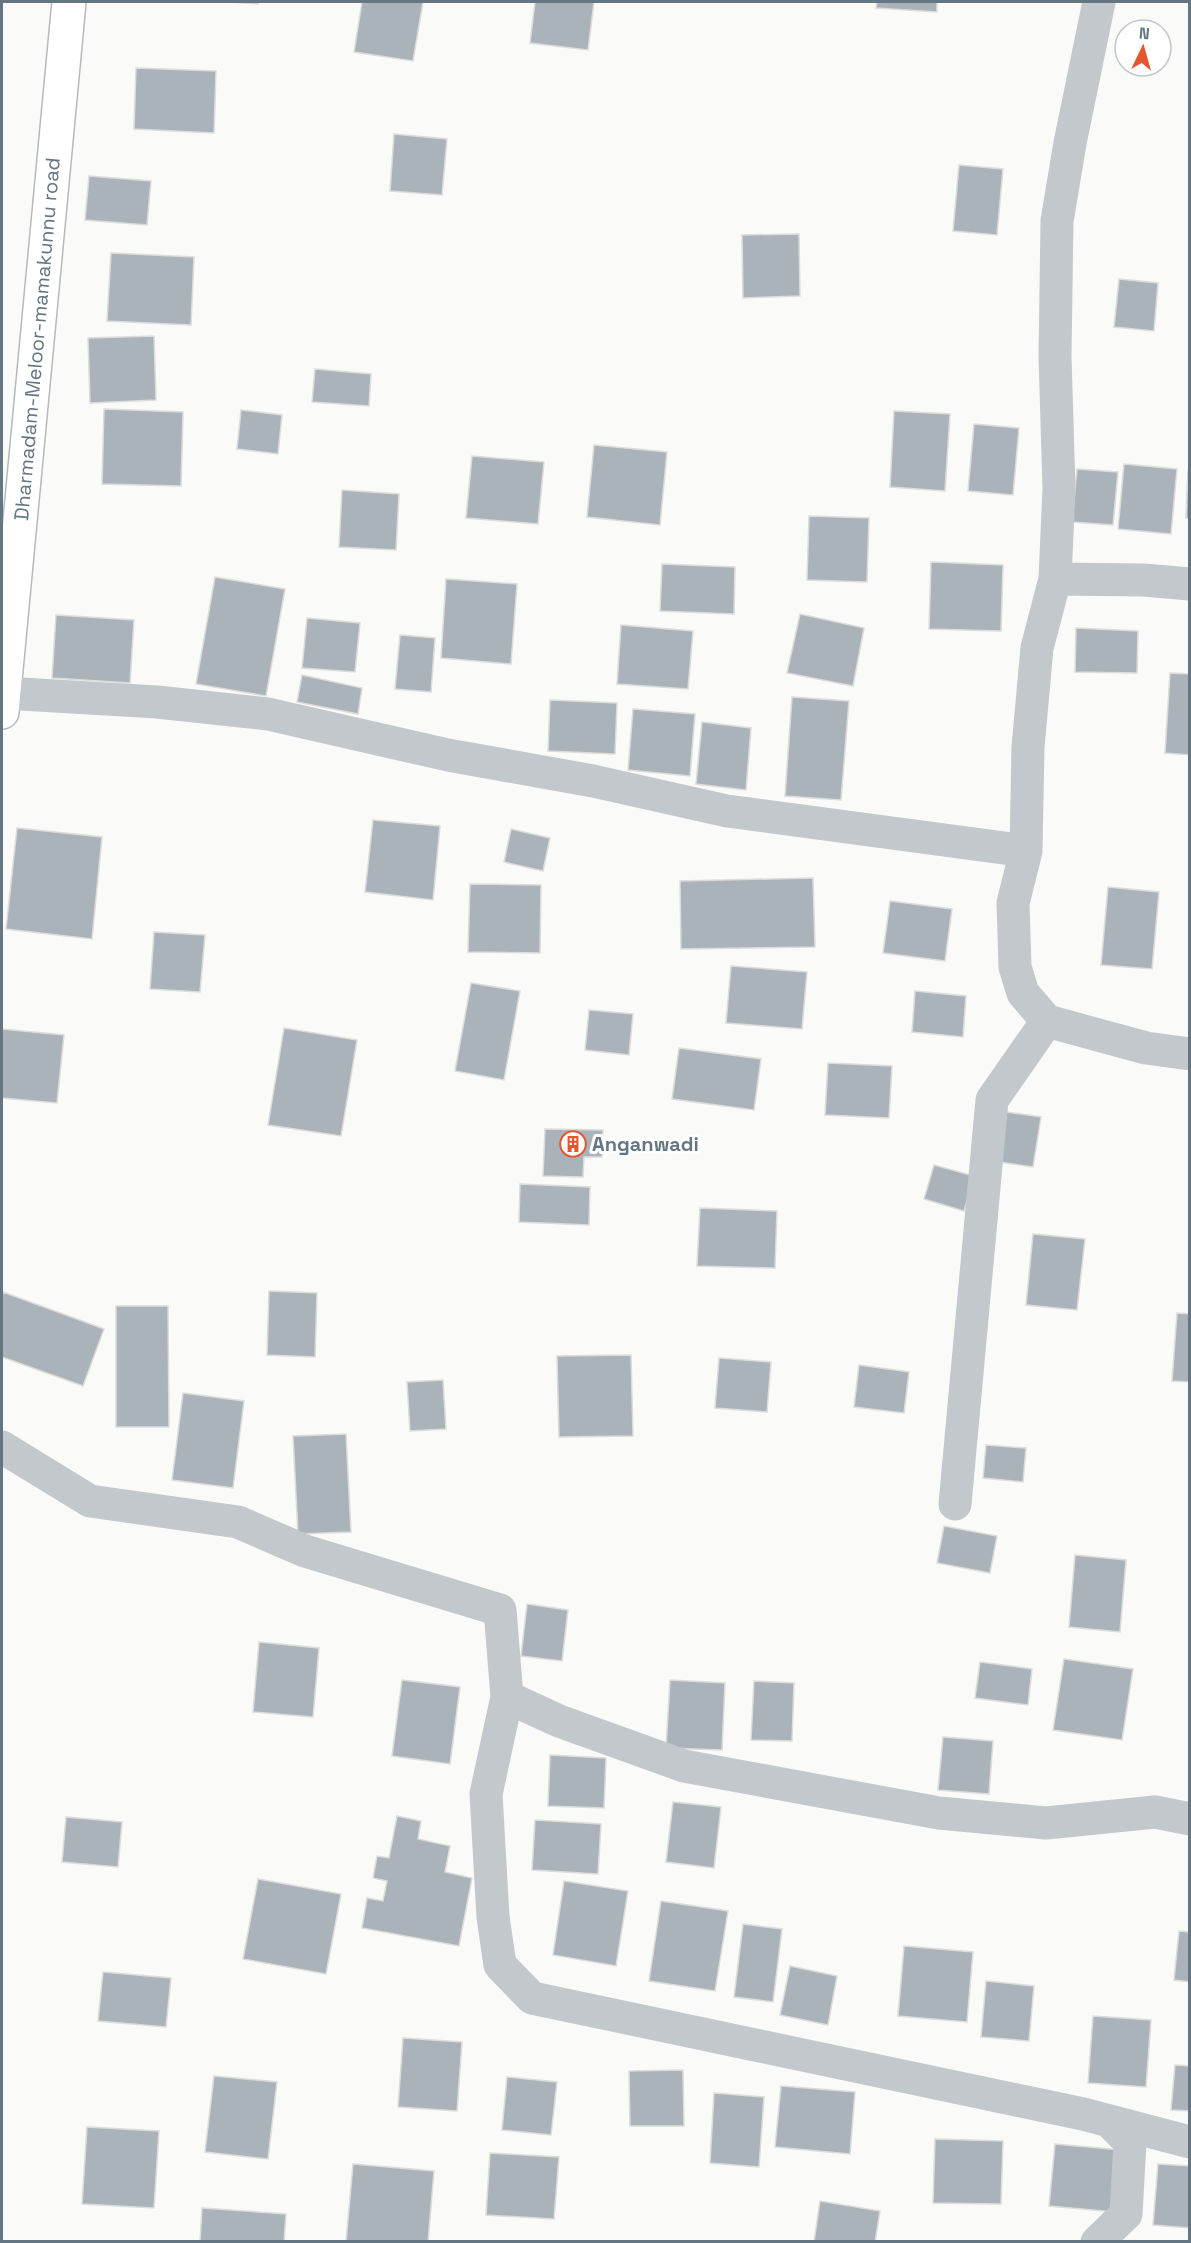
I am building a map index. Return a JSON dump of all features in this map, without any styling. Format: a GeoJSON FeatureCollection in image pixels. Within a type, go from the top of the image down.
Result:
{"type":"FeatureCollection","features":[{"type":"Feature","properties":{"kind":"main road","name":"Dharmadam-Meloor-mamakunnu road"},"geometry":{"type":"LineString","coordinates":[[3,703],[69,2]]}},
{"type":"Feature","properties":{"kind":"street"},"geometry":{"type":"LineString","coordinates":[[1099,2],[1070,143],[1057,221],[1055,356],[1059,488],[1055,579],[1037,648],[1028,747],[1026,851],[1013,903],[1015,967],[1023,993],[1047,1021],[1146,1048],[1190,1054]]}},
{"type":"Feature","properties":{"kind":"street"},"geometry":{"type":"LineString","coordinates":[[1055,579],[1144,580],[1190,584]]}},
{"type":"Feature","properties":{"kind":"street"},"geometry":{"type":"LineString","coordinates":[[3,703],[157,702],[268,714],[448,755],[593,781],[727,811],[1026,851]]}},
{"type":"Feature","properties":{"kind":"street"},"geometry":{"type":"LineString","coordinates":[[956,1504],[992,1100],[1047,1021]]}},
{"type":"Feature","properties":{"kind":"street"},"geometry":{"type":"LineString","coordinates":[[2,1447],[90,1501],[238,1522],[305,1551],[500,1610],[507,1697],[486,1794],[493,1917],[500,1965],[532,1998],[1109,2121],[1190,2142]]}},
{"type":"Feature","properties":{"kind":"street"},"geometry":{"type":"LineString","coordinates":[[507,1697],[559,1721],[684,1766],[939,1814],[1046,1823],[1155,1812],[1190,1819]]}},
{"type":"Feature","properties":{"kind":"street"},"geometry":{"type":"LineString","coordinates":[[1097,2241],[1126,2214],[1130,2142],[1109,2121]]}},
{"type":"Feature","properties":{"kind":"building"},"geometry":{"type":"Polygon","coordinates":[[[227,2],[259,2],[258,4],[227,2]]]}},
{"type":"Feature","properties":{"kind":"building"},"geometry":{"type":"Polygon","coordinates":[[[362,2],[423,2],[413,61],[354,52],[362,2]]]}},
{"type":"Feature","properties":{"kind":"building"},"geometry":{"type":"Polygon","coordinates":[[[535,2],[594,2],[588,50],[530,43],[535,2]]]}},
{"type":"Feature","properties":{"kind":"building"},"geometry":{"type":"Polygon","coordinates":[[[877,2],[937,2],[937,12],[876,8],[877,2]]]}},
{"type":"Feature","properties":{"kind":"building"},"geometry":{"type":"Polygon","coordinates":[[[136,68],[216,71],[214,133],[134,129],[136,68]]]}},
{"type":"Feature","properties":{"kind":"building"},"geometry":{"type":"Polygon","coordinates":[[[394,134],[447,139],[442,195],[390,191],[394,134]]]}},
{"type":"Feature","properties":{"kind":"building"},"geometry":{"type":"Polygon","coordinates":[[[959,165],[1003,169],[997,235],[953,231],[959,165]]]}},
{"type":"Feature","properties":{"kind":"building"},"geometry":{"type":"Polygon","coordinates":[[[89,176],[151,181],[147,225],[85,220],[89,176]]]}},
{"type":"Feature","properties":{"kind":"building"},"geometry":{"type":"Polygon","coordinates":[[[799,234],[800,296],[743,298],[742,235],[799,234]]]}},
{"type":"Feature","properties":{"kind":"building"},"geometry":{"type":"Polygon","coordinates":[[[111,253],[194,257],[191,325],[107,321],[111,253]]]}},
{"type":"Feature","properties":{"kind":"building"},"geometry":{"type":"Polygon","coordinates":[[[1119,279],[1158,283],[1154,331],[1114,327],[1119,279]]]}},
{"type":"Feature","properties":{"kind":"building"},"geometry":{"type":"Polygon","coordinates":[[[154,336],[156,400],[90,403],[88,338],[154,336]]]}},
{"type":"Feature","properties":{"kind":"building"},"geometry":{"type":"Polygon","coordinates":[[[315,369],[371,374],[369,406],[312,402],[315,369]]]}},
{"type":"Feature","properties":{"kind":"building"},"geometry":{"type":"Polygon","coordinates":[[[104,409],[183,412],[181,486],[102,484],[104,409]]]}},
{"type":"Feature","properties":{"kind":"building"},"geometry":{"type":"Polygon","coordinates":[[[241,410],[282,415],[278,454],[237,449],[241,410]]]}},
{"type":"Feature","properties":{"kind":"building"},"geometry":{"type":"Polygon","coordinates":[[[894,411],[950,414],[945,491],[890,487],[894,411]]]}},
{"type":"Feature","properties":{"kind":"building"},"geometry":{"type":"Polygon","coordinates":[[[974,424],[1019,428],[1013,495],[968,491],[974,424]]]}},
{"type":"Feature","properties":{"kind":"building"},"geometry":{"type":"Polygon","coordinates":[[[594,445],[667,452],[660,525],[587,517],[594,445]]]}},
{"type":"Feature","properties":{"kind":"building"},"geometry":{"type":"Polygon","coordinates":[[[472,456],[544,462],[538,524],[466,518],[472,456]]]}},
{"type":"Feature","properties":{"kind":"building"},"geometry":{"type":"Polygon","coordinates":[[[1124,464],[1177,469],[1171,534],[1118,529],[1124,464]]]}},
{"type":"Feature","properties":{"kind":"building"},"geometry":{"type":"Polygon","coordinates":[[[1077,469],[1118,472],[1113,525],[1072,522],[1077,469]]]}},
{"type":"Feature","properties":{"kind":"building"},"geometry":{"type":"Polygon","coordinates":[[[1188,470],[1190,470],[1190,519],[1186,518],[1188,470]]]}},
{"type":"Feature","properties":{"kind":"building"},"geometry":{"type":"Polygon","coordinates":[[[342,490],[399,494],[396,550],[339,547],[342,490]]]}},
{"type":"Feature","properties":{"kind":"building"},"geometry":{"type":"Polygon","coordinates":[[[809,516],[869,518],[867,582],[807,580],[809,516]]]}},
{"type":"Feature","properties":{"kind":"building"},"geometry":{"type":"Polygon","coordinates":[[[931,562],[1003,565],[1001,631],[929,629],[931,562]]]}},
{"type":"Feature","properties":{"kind":"building"},"geometry":{"type":"Polygon","coordinates":[[[662,564],[735,567],[734,614],[660,611],[662,564]]]}},
{"type":"Feature","properties":{"kind":"building"},"geometry":{"type":"Polygon","coordinates":[[[215,577],[285,589],[266,696],[196,684],[215,577]]]}},
{"type":"Feature","properties":{"kind":"building"},"geometry":{"type":"Polygon","coordinates":[[[446,579],[517,584],[511,664],[441,658],[446,579]]]}},
{"type":"Feature","properties":{"kind":"building"},"geometry":{"type":"Polygon","coordinates":[[[800,614],[864,628],[853,686],[787,673],[800,614]]]}},
{"type":"Feature","properties":{"kind":"building"},"geometry":{"type":"Polygon","coordinates":[[[56,615],[134,620],[130,683],[52,678],[56,615]]]}},
{"type":"Feature","properties":{"kind":"building"},"geometry":{"type":"Polygon","coordinates":[[[307,618],[360,623],[355,672],[302,668],[307,618]]]}},
{"type":"Feature","properties":{"kind":"building"},"geometry":{"type":"Polygon","coordinates":[[[621,625],[693,631],[688,689],[617,684],[621,625]]]}},
{"type":"Feature","properties":{"kind":"building"},"geometry":{"type":"Polygon","coordinates":[[[1076,628],[1138,631],[1137,673],[1075,672],[1076,628]]]}},
{"type":"Feature","properties":{"kind":"building"},"geometry":{"type":"Polygon","coordinates":[[[400,635],[435,638],[431,692],[395,689],[400,635]]]}},
{"type":"Feature","properties":{"kind":"building"},"geometry":{"type":"Polygon","coordinates":[[[1170,673],[1190,674],[1190,755],[1165,753],[1170,673]]]}},
{"type":"Feature","properties":{"kind":"building"},"geometry":{"type":"Polygon","coordinates":[[[302,675],[362,688],[358,714],[297,702],[302,675]]]}},
{"type":"Feature","properties":{"kind":"building"},"geometry":{"type":"Polygon","coordinates":[[[792,697],[849,701],[841,800],[785,796],[792,697]]]}},
{"type":"Feature","properties":{"kind":"building"},"geometry":{"type":"Polygon","coordinates":[[[550,700],[617,703],[615,754],[548,751],[550,700]]]}},
{"type":"Feature","properties":{"kind":"building"},"geometry":{"type":"Polygon","coordinates":[[[633,709],[695,714],[690,776],[628,770],[633,709]]]}},
{"type":"Feature","properties":{"kind":"building"},"geometry":{"type":"Polygon","coordinates":[[[702,722],[751,728],[746,790],[696,784],[702,722]]]}},
{"type":"Feature","properties":{"kind":"building"},"geometry":{"type":"Polygon","coordinates":[[[373,820],[440,826],[433,900],[365,892],[373,820]]]}},
{"type":"Feature","properties":{"kind":"building"},"geometry":{"type":"Polygon","coordinates":[[[17,828],[102,837],[92,939],[6,929],[17,828]]]}},
{"type":"Feature","properties":{"kind":"building"},"geometry":{"type":"Polygon","coordinates":[[[511,829],[550,838],[543,871],[504,862],[511,829]]]}},
{"type":"Feature","properties":{"kind":"building"},"geometry":{"type":"Polygon","coordinates":[[[813,878],[815,947],[681,949],[680,881],[813,878]]]}},
{"type":"Feature","properties":{"kind":"building"},"geometry":{"type":"Polygon","coordinates":[[[470,884],[541,885],[540,953],[468,952],[470,884]]]}},
{"type":"Feature","properties":{"kind":"building"},"geometry":{"type":"Polygon","coordinates":[[[1108,887],[1159,892],[1152,969],[1101,965],[1108,887]]]}},
{"type":"Feature","properties":{"kind":"building"},"geometry":{"type":"Polygon","coordinates":[[[890,901],[952,909],[945,961],[883,953],[890,901]]]}},
{"type":"Feature","properties":{"kind":"building"},"geometry":{"type":"Polygon","coordinates":[[[154,932],[205,935],[200,992],[150,989],[154,932]]]}},
{"type":"Feature","properties":{"kind":"building"},"geometry":{"type":"Polygon","coordinates":[[[731,966],[807,972],[802,1029],[726,1023],[731,966]]]}},
{"type":"Feature","properties":{"kind":"building"},"geometry":{"type":"Polygon","coordinates":[[[471,983],[520,991],[504,1080],[455,1071],[471,983]]]}},
{"type":"Feature","properties":{"kind":"building"},"geometry":{"type":"Polygon","coordinates":[[[915,991],[966,996],[963,1037],[912,1032],[915,991]]]}},
{"type":"Feature","properties":{"kind":"building"},"geometry":{"type":"Polygon","coordinates":[[[589,1010],[633,1014],[629,1055],[585,1050],[589,1010]]]}},
{"type":"Feature","properties":{"kind":"building"},"geometry":{"type":"Polygon","coordinates":[[[284,1028],[357,1040],[341,1136],[268,1125],[284,1028]]]}},
{"type":"Feature","properties":{"kind":"building"},"geometry":{"type":"Polygon","coordinates":[[[2,1029],[64,1035],[57,1103],[2,1098],[2,1029]]]}},
{"type":"Feature","properties":{"kind":"building"},"geometry":{"type":"Polygon","coordinates":[[[679,1048],[761,1059],[754,1110],[672,1099],[679,1048]]]}},
{"type":"Feature","properties":{"kind":"building"},"geometry":{"type":"Polygon","coordinates":[[[828,1063],[892,1066],[889,1118],[825,1115],[828,1063]]]}},
{"type":"Feature","properties":{"kind":"building"},"geometry":{"type":"Polygon","coordinates":[[[1000,1111],[1041,1117],[1033,1167],[993,1161],[1000,1111]]]}},
{"type":"Feature","properties":{"kind":"building","name":"Anganwadi"},"geometry":{"type":"Polygon","coordinates":[[[545,1129],[603,1130],[602,1157],[584,1157],[583,1177],[543,1176],[545,1129]]]}},
{"type":"Feature","properties":{"kind":"building"},"geometry":{"type":"Polygon","coordinates":[[[934,1165],[974,1176],[964,1211],[924,1199],[934,1165]]]}},
{"type":"Feature","properties":{"kind":"building"},"geometry":{"type":"Polygon","coordinates":[[[520,1184],[590,1187],[589,1225],[519,1222],[520,1184]]]}},
{"type":"Feature","properties":{"kind":"building"},"geometry":{"type":"Polygon","coordinates":[[[700,1208],[777,1211],[775,1268],[697,1266],[700,1208]]]}},
{"type":"Feature","properties":{"kind":"building"},"geometry":{"type":"Polygon","coordinates":[[[1033,1234],[1085,1239],[1077,1310],[1026,1305],[1033,1234]]]}},
{"type":"Feature","properties":{"kind":"building"},"geometry":{"type":"Polygon","coordinates":[[[269,1291],[317,1293],[315,1357],[267,1355],[269,1291]]]}},
{"type":"Feature","properties":{"kind":"building"},"geometry":{"type":"Polygon","coordinates":[[[3,1292],[104,1329],[83,1386],[2,1357],[3,1292]]]}},
{"type":"Feature","properties":{"kind":"building"},"geometry":{"type":"Polygon","coordinates":[[[116,1306],[168,1306],[169,1427],[116,1427],[116,1306]]]}},
{"type":"Feature","properties":{"kind":"building"},"geometry":{"type":"Polygon","coordinates":[[[1177,1313],[1190,1314],[1190,1382],[1172,1381],[1177,1313]]]}},
{"type":"Feature","properties":{"kind":"building"},"geometry":{"type":"Polygon","coordinates":[[[631,1355],[633,1436],[559,1437],[557,1356],[631,1355]]]}},
{"type":"Feature","properties":{"kind":"building"},"geometry":{"type":"Polygon","coordinates":[[[719,1358],[771,1362],[767,1412],[715,1408],[719,1358]]]}},
{"type":"Feature","properties":{"kind":"building"},"geometry":{"type":"Polygon","coordinates":[[[859,1365],[909,1372],[904,1413],[854,1407],[859,1365]]]}},
{"type":"Feature","properties":{"kind":"building"},"geometry":{"type":"Polygon","coordinates":[[[443,1380],[446,1429],[410,1431],[407,1382],[443,1380]]]}},
{"type":"Feature","properties":{"kind":"building"},"geometry":{"type":"Polygon","coordinates":[[[183,1393],[244,1401],[233,1488],[172,1480],[183,1393]]]}},
{"type":"Feature","properties":{"kind":"building"},"geometry":{"type":"Polygon","coordinates":[[[346,1434],[351,1532],[298,1534],[293,1436],[346,1434]]]}},
{"type":"Feature","properties":{"kind":"building"},"geometry":{"type":"Polygon","coordinates":[[[986,1445],[1026,1448],[1023,1482],[983,1478],[986,1445]]]}},
{"type":"Feature","properties":{"kind":"building"},"geometry":{"type":"Polygon","coordinates":[[[944,1526],[997,1536],[990,1573],[937,1563],[944,1526]]]}},
{"type":"Feature","properties":{"kind":"building"},"geometry":{"type":"Polygon","coordinates":[[[1075,1555],[1126,1560],[1120,1632],[1069,1627],[1075,1555]]]}},
{"type":"Feature","properties":{"kind":"building"},"geometry":{"type":"Polygon","coordinates":[[[527,1604],[568,1610],[562,1661],[521,1656],[527,1604]]]}},
{"type":"Feature","properties":{"kind":"building"},"geometry":{"type":"Polygon","coordinates":[[[259,1642],[319,1648],[313,1717],[253,1712],[259,1642]]]}},
{"type":"Feature","properties":{"kind":"building"},"geometry":{"type":"Polygon","coordinates":[[[1064,1659],[1133,1669],[1122,1740],[1053,1730],[1064,1659]]]}},
{"type":"Feature","properties":{"kind":"building"},"geometry":{"type":"Polygon","coordinates":[[[980,1662],[1032,1669],[1028,1705],[975,1698],[980,1662]]]}},
{"type":"Feature","properties":{"kind":"building"},"geometry":{"type":"Polygon","coordinates":[[[402,1680],[460,1687],[450,1764],[392,1756],[402,1680]]]}},
{"type":"Feature","properties":{"kind":"building"},"geometry":{"type":"Polygon","coordinates":[[[670,1680],[725,1683],[722,1750],[666,1748],[670,1680]]]}},
{"type":"Feature","properties":{"kind":"building"},"geometry":{"type":"Polygon","coordinates":[[[754,1681],[794,1683],[792,1741],[751,1740],[754,1681]]]}},
{"type":"Feature","properties":{"kind":"building"},"geometry":{"type":"Polygon","coordinates":[[[943,1737],[993,1741],[989,1794],[938,1790],[943,1737]]]}},
{"type":"Feature","properties":{"kind":"building"},"geometry":{"type":"Polygon","coordinates":[[[550,1755],[606,1758],[604,1808],[548,1806],[550,1755]]]}},
{"type":"Feature","properties":{"kind":"building"},"geometry":{"type":"Polygon","coordinates":[[[673,1802],[721,1807],[714,1868],[666,1862],[673,1802]]]}},
{"type":"Feature","properties":{"kind":"building"},"geometry":{"type":"Polygon","coordinates":[[[397,1816],[421,1821],[418,1839],[450,1846],[445,1872],[472,1878],[459,1946],[362,1928],[367,1898],[383,1901],[387,1881],[373,1878],[377,1856],[389,1858],[397,1816]]]}},
{"type":"Feature","properties":{"kind":"building"},"geometry":{"type":"Polygon","coordinates":[[[66,1817],[122,1822],[118,1867],[62,1862],[66,1817]]]}},
{"type":"Feature","properties":{"kind":"building"},"geometry":{"type":"Polygon","coordinates":[[[535,1820],[601,1824],[598,1874],[532,1870],[535,1820]]]}},
{"type":"Feature","properties":{"kind":"building"},"geometry":{"type":"Polygon","coordinates":[[[258,1879],[341,1894],[326,1974],[243,1959],[258,1879]]]}},
{"type":"Feature","properties":{"kind":"building"},"geometry":{"type":"Polygon","coordinates":[[[564,1881],[628,1891],[616,1966],[553,1955],[564,1881]]]}},
{"type":"Feature","properties":{"kind":"building"},"geometry":{"type":"Polygon","coordinates":[[[661,1901],[728,1911],[715,1991],[649,1981],[661,1901]]]}},
{"type":"Feature","properties":{"kind":"building"},"geometry":{"type":"Polygon","coordinates":[[[743,1924],[782,1929],[773,2002],[734,1997],[743,1924]]]}},
{"type":"Feature","properties":{"kind":"building"},"geometry":{"type":"Polygon","coordinates":[[[1179,1931],[1190,1932],[1190,1982],[1174,1980],[1179,1931]]]}},
{"type":"Feature","properties":{"kind":"building"},"geometry":{"type":"Polygon","coordinates":[[[904,1946],[973,1952],[967,2022],[898,2016],[904,1946]]]}},
{"type":"Feature","properties":{"kind":"building"},"geometry":{"type":"Polygon","coordinates":[[[790,1966],[837,1976],[828,2025],[780,2015],[790,1966]]]}},
{"type":"Feature","properties":{"kind":"building"},"geometry":{"type":"Polygon","coordinates":[[[103,1972],[171,1978],[166,2027],[98,2021],[103,1972]]]}},
{"type":"Feature","properties":{"kind":"building"},"geometry":{"type":"Polygon","coordinates":[[[986,1981],[1034,1986],[1029,2041],[981,2037],[986,1981]]]}},
{"type":"Feature","properties":{"kind":"building"},"geometry":{"type":"Polygon","coordinates":[[[1093,2016],[1151,2020],[1146,2087],[1088,2083],[1093,2016]]]}},
{"type":"Feature","properties":{"kind":"building"},"geometry":{"type":"Polygon","coordinates":[[[403,2038],[462,2042],[457,2111],[398,2107],[403,2038]]]}},
{"type":"Feature","properties":{"kind":"building"},"geometry":{"type":"Polygon","coordinates":[[[1175,2065],[1190,2066],[1190,2111],[1171,2110],[1175,2065]]]}},
{"type":"Feature","properties":{"kind":"building"},"geometry":{"type":"Polygon","coordinates":[[[683,2070],[684,2126],[630,2126],[629,2071],[683,2070]]]}},
{"type":"Feature","properties":{"kind":"building"},"geometry":{"type":"Polygon","coordinates":[[[214,2076],[277,2082],[268,2159],[205,2152],[214,2076]]]}},
{"type":"Feature","properties":{"kind":"building"},"geometry":{"type":"Polygon","coordinates":[[[507,2077],[557,2082],[551,2135],[502,2130],[507,2077]]]}},
{"type":"Feature","properties":{"kind":"building"},"geometry":{"type":"Polygon","coordinates":[[[781,2086],[855,2092],[850,2154],[775,2147],[781,2086]]]}},
{"type":"Feature","properties":{"kind":"building"},"geometry":{"type":"Polygon","coordinates":[[[714,2093],[764,2097],[759,2167],[710,2163],[714,2093]]]}},
{"type":"Feature","properties":{"kind":"building"},"geometry":{"type":"Polygon","coordinates":[[[87,2127],[159,2131],[154,2208],[82,2204],[87,2127]]]}},
{"type":"Feature","properties":{"kind":"building"},"geometry":{"type":"Polygon","coordinates":[[[935,2139],[1003,2141],[1001,2204],[933,2203],[935,2139]]]}},
{"type":"Feature","properties":{"kind":"building"},"geometry":{"type":"Polygon","coordinates":[[[1055,2144],[1121,2150],[1115,2212],[1049,2206],[1055,2144]]]}},
{"type":"Feature","properties":{"kind":"building"},"geometry":{"type":"Polygon","coordinates":[[[490,2153],[559,2157],[554,2219],[486,2215],[490,2153]]]}},
{"type":"Feature","properties":{"kind":"building"},"geometry":{"type":"Polygon","coordinates":[[[353,2164],[434,2171],[428,2242],[346,2242],[353,2164]]]}},
{"type":"Feature","properties":{"kind":"building"},"geometry":{"type":"Polygon","coordinates":[[[1158,2164],[1190,2166],[1190,2228],[1153,2225],[1158,2164]]]}},
{"type":"Feature","properties":{"kind":"building"},"geometry":{"type":"Polygon","coordinates":[[[820,2201],[880,2211],[875,2242],[814,2242],[820,2201]]]}},
{"type":"Feature","properties":{"kind":"building"},"geometry":{"type":"Polygon","coordinates":[[[202,2208],[286,2214],[284,2242],[200,2242],[202,2208]]]}},
{"type":"Feature","properties":{"kind":"place","name":"Anganwadi"},"geometry":{"type":"Point","coordinates":[573,1144]}}]}
